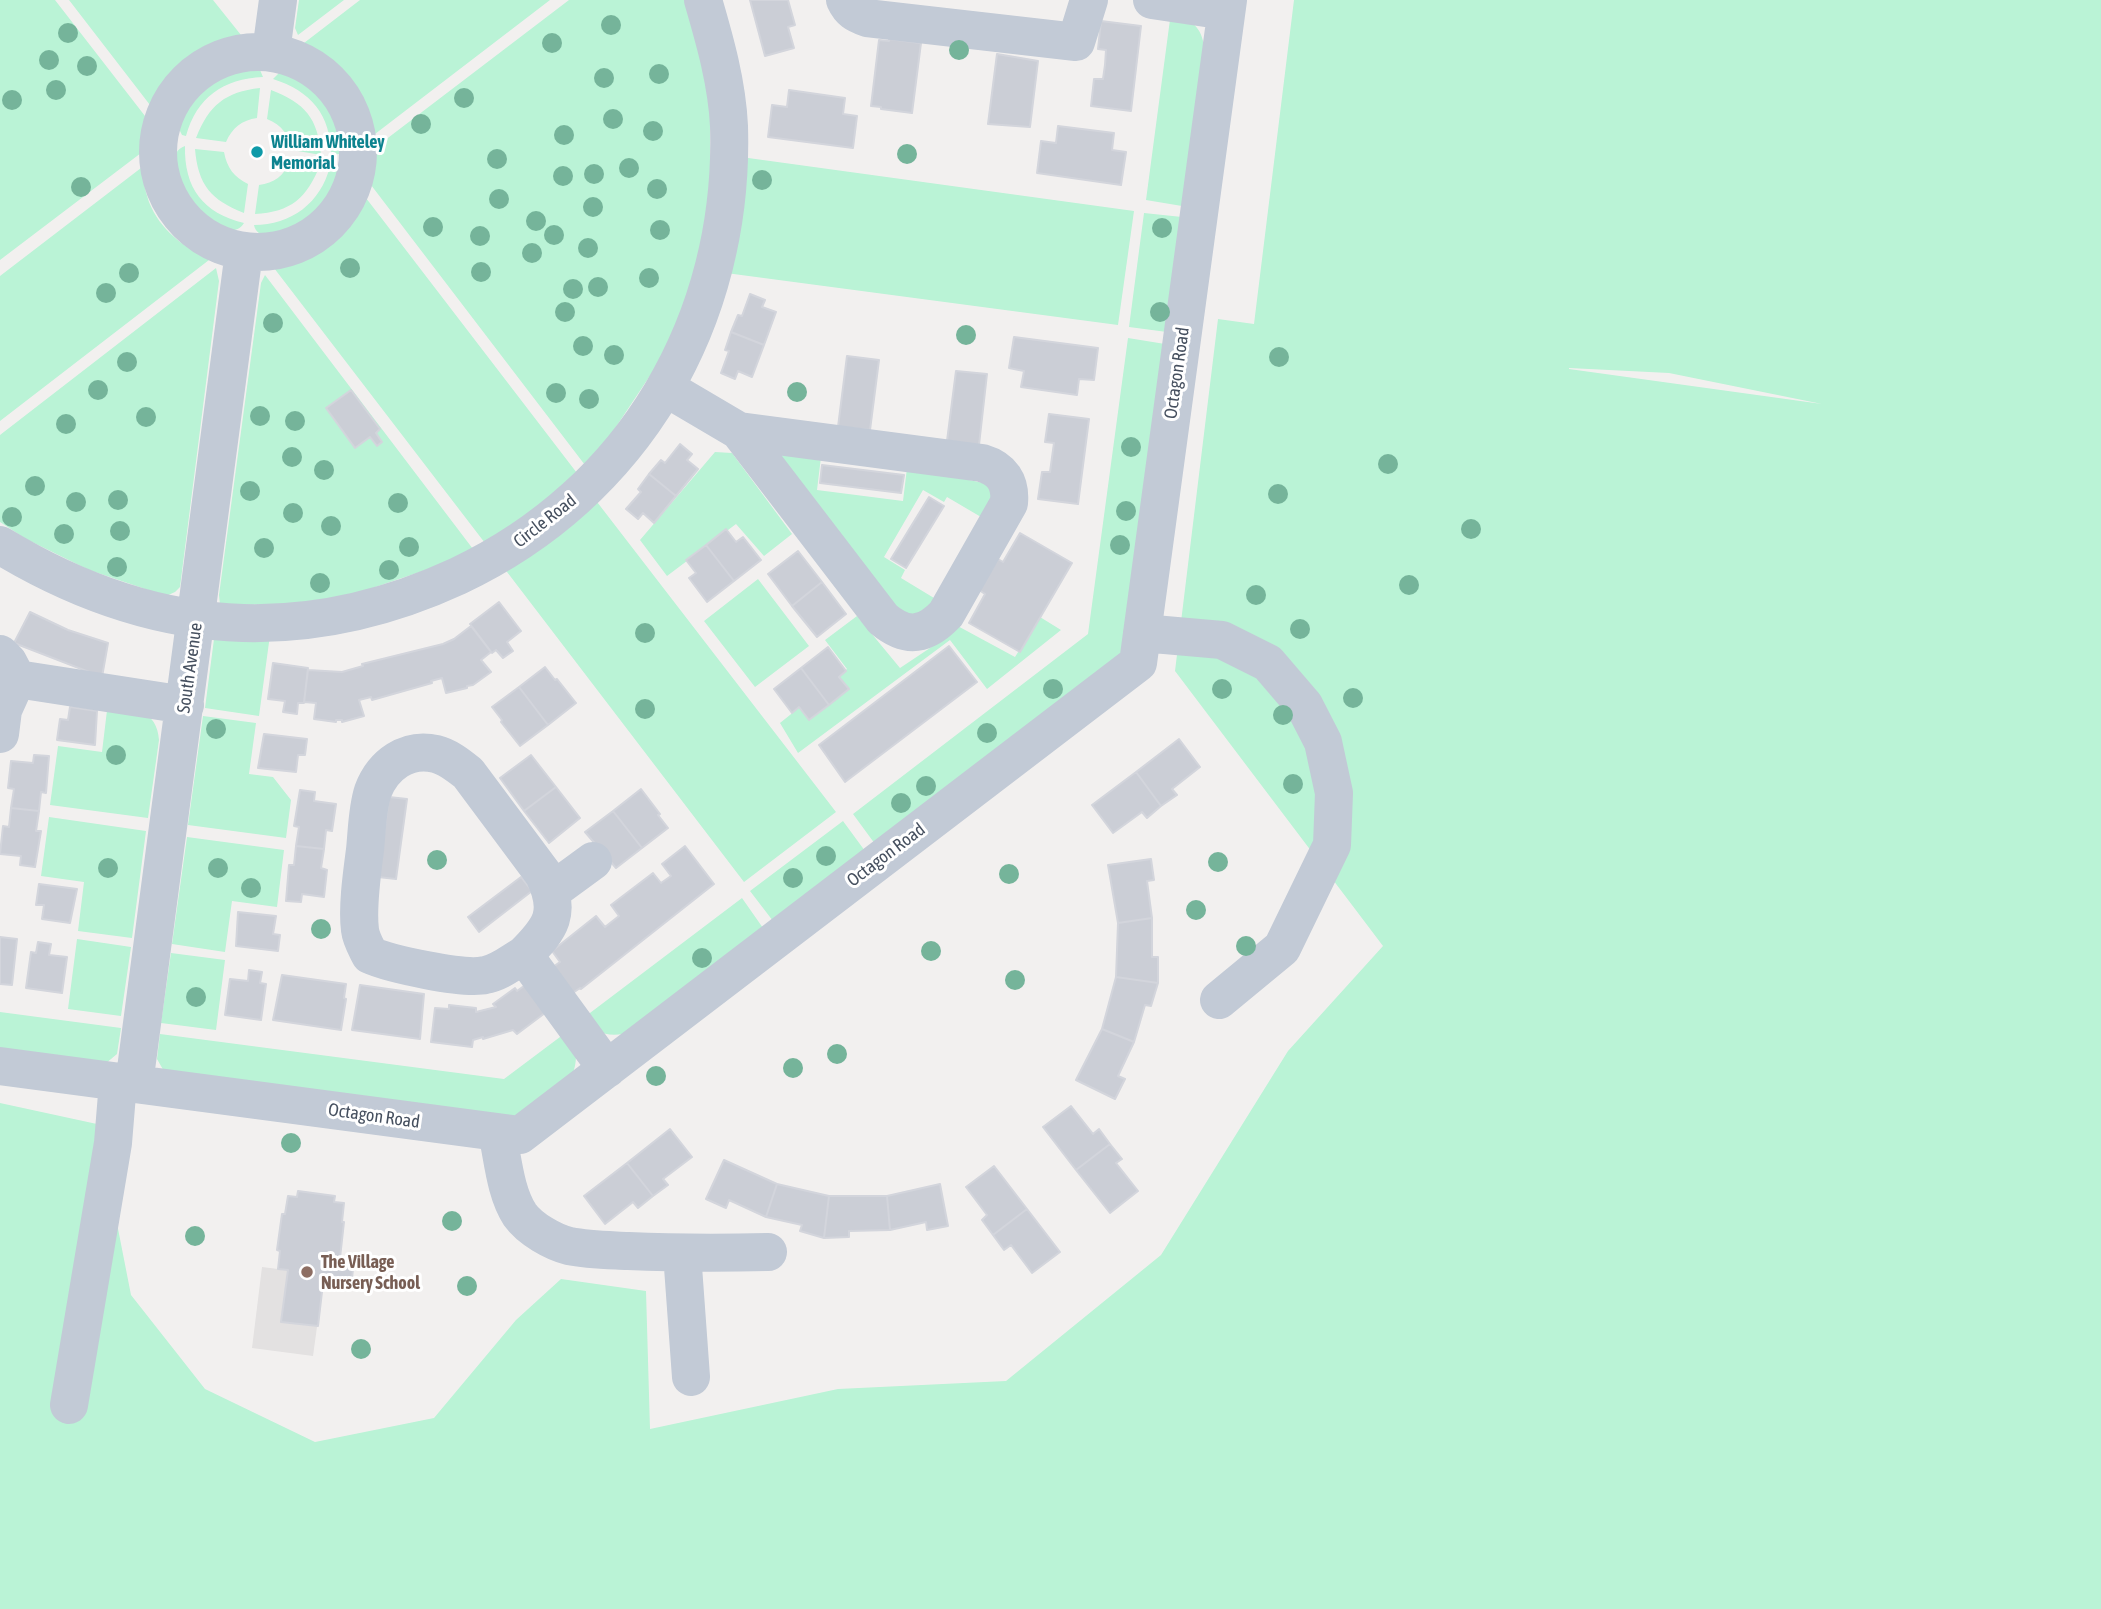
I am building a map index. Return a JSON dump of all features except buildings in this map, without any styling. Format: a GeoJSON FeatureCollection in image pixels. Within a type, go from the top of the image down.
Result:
{"type":"FeatureCollection","features":[{"type":"Feature","properties":{"kind":"street"},"geometry":{"type":"LineString","coordinates":[[271,52],[278,0]]}},
{"type":"Feature","properties":{"kind":"street","name":"Circle Road"},"geometry":{"type":"LineString","coordinates":[[0,545],[64,580],[118,601],[197,618],[275,622],[333,616],[381,606],[426,591],[491,561],[548,523],[592,483],[638,430],[666,388],[703,304],[720,243],[725,209],[729,126],[726,94],[703,0]]}},
{"type":"Feature","properties":{"kind":"street"},"geometry":{"type":"LineString","coordinates":[[845,0],[849,9],[867,18],[1076,42],[1089,0]]}},
{"type":"Feature","properties":{"kind":"street"},"geometry":{"type":"LineString","coordinates":[[1152,0],[1227,5]]}},
{"type":"Feature","properties":{"kind":"street","name":"Octagon Road"},"geometry":{"type":"LineString","coordinates":[[0,1066],[520,1135],[1138,663],[1227,5]]}},
{"type":"Feature","properties":{"kind":"street"},"geometry":{"type":"LineString","coordinates":[[240,52],[271,52],[302,61],[328,79],[347,104],[357,133],[358,165],[349,195],[331,221],[306,240],[276,251],[244,252],[214,243],[188,225],[175,208],[169,200],[158,170],[158,139],[167,108],[185,82],[210,64],[240,52]]}},
{"type":"Feature","properties":{"kind":"street","name":"South Avenue"},"geometry":{"type":"LineString","coordinates":[[69,1405],[113,1143],[126,1083],[185,705],[244,252]]}},
{"type":"Feature","properties":{"kind":"street"},"geometry":{"type":"LineString","coordinates":[[666,388],[739,431],[883,619],[905,632],[919,632],[934,626],[946,614],[1009,503],[1007,481],[1000,471],[982,463],[739,431]]}},
{"type":"Feature","properties":{"kind":"street"},"geometry":{"type":"LineString","coordinates":[[1142,634],[1222,640],[1268,663],[1304,705],[1323,742],[1334,793],[1332,845],[1282,948],[1219,1000]]}},
{"type":"Feature","properties":{"kind":"street"},"geometry":{"type":"LineString","coordinates":[[0,733],[9,667],[185,705]]}},
{"type":"Feature","properties":{"kind":"street"},"geometry":{"type":"LineString","coordinates":[[436,754],[453,761],[468,773],[544,875],[552,891],[550,924],[541,938],[524,955],[486,975],[470,977],[385,961],[370,955],[360,930],[361,876],[369,809],[379,779],[401,756],[436,754]]}},
{"type":"Feature","properties":{"kind":"street"},"geometry":{"type":"LineString","coordinates":[[552,891],[593,861]]}},
{"type":"Feature","properties":{"kind":"street"},"geometry":{"type":"LineString","coordinates":[[524,955],[607,1069]]}},
{"type":"Feature","properties":{"kind":"street"},"geometry":{"type":"LineString","coordinates":[[498,1132],[509,1191],[520,1216],[548,1238],[591,1249],[682,1253],[768,1252]]}},
{"type":"Feature","properties":{"kind":"street"},"geometry":{"type":"LineString","coordinates":[[682,1253],[691,1377]]}},
{"type":"Feature","properties":{"kind":"shaded area","name":"The Village Nursery School"},"geometry":{"type":"Polygon","coordinates":[[[288,1196],[335,1196],[334,1202],[344,1203],[340,1257],[354,1259],[352,1279],[324,1276],[313,1356],[252,1348],[262,1267],[278,1269],[280,1251],[277,1250],[282,1214],[285,1214],[288,1196]]]}},
{"type":"Feature","properties":{"kind":"green space"},"geometry":{"type":"Polygon","coordinates":[[[0,0],[55,0],[145,116],[141,153],[0,260],[0,0]]]}},
{"type":"Feature","properties":{"kind":"green space"},"geometry":{"type":"Polygon","coordinates":[[[69,0],[213,0],[241,35],[198,52],[187,60],[167,79],[150,105],[69,0]]]}},
{"type":"Feature","properties":{"kind":"green space"},"geometry":{"type":"Polygon","coordinates":[[[299,0],[344,0],[298,35],[295,28],[299,0]]]}},
{"type":"Feature","properties":{"kind":"green space"},"geometry":{"type":"Polygon","coordinates":[[[360,0],[550,0],[375,134],[366,105],[351,80],[330,59],[304,43],[360,0]]]}},
{"type":"Feature","properties":{"kind":"green space"},"geometry":{"type":"Polygon","coordinates":[[[569,0],[689,0],[710,85],[710,216],[675,338],[588,469],[371,185],[376,147],[569,0]]]}},
{"type":"Feature","properties":{"kind":"green space"},"geometry":{"type":"Polygon","coordinates":[[[1294,0],[2101,0],[2101,1609],[0,1609],[0,1103],[120,1129],[111,1193],[131,1295],[205,1389],[315,1442],[434,1418],[516,1320],[561,1279],[646,1291],[650,1429],[838,1389],[1006,1381],[1161,1255],[1288,1051],[1383,946],[1175,671],[1218,319],[1254,324],[1294,0]],[[1569,368],[1822,404],[1669,373],[1569,368]]]}},
{"type":"Feature","properties":{"kind":"green space"},"geometry":{"type":"Polygon","coordinates":[[[1171,12],[1197,27],[1204,45],[1182,206],[1146,200],[1171,12]]]}},
{"type":"Feature","properties":{"kind":"green space"},"geometry":{"type":"Polygon","coordinates":[[[247,68],[260,70],[263,77],[236,82],[214,93],[197,111],[186,136],[182,135],[178,127],[196,96],[213,82],[247,68]]]}},
{"type":"Feature","properties":{"kind":"green space"},"geometry":{"type":"Polygon","coordinates":[[[281,71],[302,81],[325,103],[339,133],[339,154],[331,155],[327,128],[316,106],[298,90],[273,79],[281,71]]]}},
{"type":"Feature","properties":{"kind":"green space"},"geometry":{"type":"Polygon","coordinates":[[[260,88],[257,118],[238,125],[226,142],[196,138],[207,117],[220,102],[237,93],[260,88]]]}},
{"type":"Feature","properties":{"kind":"green space"},"geometry":{"type":"Polygon","coordinates":[[[271,90],[293,100],[308,114],[317,131],[321,155],[292,150],[284,131],[267,119],[271,90]]]}},
{"type":"Feature","properties":{"kind":"green space"},"geometry":{"type":"Polygon","coordinates":[[[185,146],[192,186],[217,213],[244,223],[234,230],[221,227],[206,217],[181,185],[175,168],[176,154],[185,146]]]}},
{"type":"Feature","properties":{"kind":"green space"},"geometry":{"type":"Polygon","coordinates":[[[195,149],[224,152],[232,171],[248,184],[244,213],[223,203],[208,190],[199,172],[195,149]]]}},
{"type":"Feature","properties":{"kind":"green space"},"geometry":{"type":"Polygon","coordinates":[[[741,157],[1134,211],[1118,325],[726,273],[741,157]]]}},
{"type":"Feature","properties":{"kind":"green space"},"geometry":{"type":"Polygon","coordinates":[[[290,161],[320,165],[309,186],[296,201],[279,210],[255,214],[259,185],[278,178],[290,161]]]}},
{"type":"Feature","properties":{"kind":"green space"},"geometry":{"type":"Polygon","coordinates":[[[330,166],[337,170],[335,184],[315,212],[284,231],[270,235],[259,233],[254,225],[280,221],[292,216],[312,201],[320,191],[330,166]]]}},
{"type":"Feature","properties":{"kind":"green space"},"geometry":{"type":"Polygon","coordinates":[[[141,168],[149,202],[159,221],[181,243],[209,260],[0,421],[0,276],[141,168]]]}},
{"type":"Feature","properties":{"kind":"green space"},"geometry":{"type":"Polygon","coordinates":[[[366,198],[580,477],[488,547],[274,268],[304,259],[329,245],[350,225],[366,198]]]}},
{"type":"Feature","properties":{"kind":"green space"},"geometry":{"type":"Polygon","coordinates":[[[1144,213],[1182,217],[1167,332],[1129,327],[1144,213]]]}},
{"type":"Feature","properties":{"kind":"green space"},"geometry":{"type":"Polygon","coordinates":[[[216,268],[219,281],[180,587],[166,596],[89,570],[26,539],[0,522],[0,435],[216,268]]]}},
{"type":"Feature","properties":{"kind":"green space"},"geometry":{"type":"Polygon","coordinates":[[[265,275],[476,553],[325,604],[220,605],[219,595],[261,283],[265,275]]]}},
{"type":"Feature","properties":{"kind":"green space"},"geometry":{"type":"Polygon","coordinates":[[[1128,338],[1165,344],[1123,654],[875,844],[853,814],[1088,634],[1128,338]]]}},
{"type":"Feature","properties":{"kind":"green space"},"geometry":{"type":"Polygon","coordinates":[[[769,449],[821,457],[817,490],[903,501],[907,468],[882,461],[997,486],[981,517],[947,497],[944,502],[923,490],[884,557],[905,570],[901,578],[934,598],[931,604],[907,621],[769,449]]]}},
{"type":"Feature","properties":{"kind":"green space"},"geometry":{"type":"Polygon","coordinates":[[[715,452],[732,453],[792,534],[764,556],[736,524],[667,576],[640,540],[715,452]]]}},
{"type":"Feature","properties":{"kind":"green space"},"geometry":{"type":"Polygon","coordinates":[[[594,498],[836,812],[744,882],[504,568],[594,498]]]}},
{"type":"Feature","properties":{"kind":"green space"},"geometry":{"type":"Polygon","coordinates":[[[758,579],[809,646],[755,687],[704,621],[758,579]]]}},
{"type":"Feature","properties":{"kind":"green space"},"geometry":{"type":"Polygon","coordinates":[[[857,616],[900,668],[939,642],[954,624],[1015,657],[1040,617],[1061,630],[987,689],[950,640],[798,753],[780,723],[847,669],[825,640],[857,616]]]}},
{"type":"Feature","properties":{"kind":"green space"},"geometry":{"type":"Polygon","coordinates":[[[270,635],[259,716],[205,708],[214,639],[270,635]]]}},
{"type":"Feature","properties":{"kind":"green space"},"geometry":{"type":"Polygon","coordinates":[[[108,702],[135,709],[149,716],[157,730],[159,740],[148,818],[50,805],[58,746],[102,752],[108,702]]]}},
{"type":"Feature","properties":{"kind":"green space"},"geometry":{"type":"Polygon","coordinates":[[[203,716],[256,723],[249,774],[273,777],[291,800],[286,838],[188,825],[203,716]]]}},
{"type":"Feature","properties":{"kind":"green space"},"geometry":{"type":"Polygon","coordinates":[[[49,817],[146,831],[132,938],[78,931],[84,882],[41,876],[49,817]]]}},
{"type":"Feature","properties":{"kind":"green space"},"geometry":{"type":"Polygon","coordinates":[[[843,821],[865,851],[773,921],[750,891],[843,821]]]}},
{"type":"Feature","properties":{"kind":"green space"},"geometry":{"type":"Polygon","coordinates":[[[187,837],[284,850],[277,907],[232,901],[225,952],[172,944],[187,837]]]}},
{"type":"Feature","properties":{"kind":"green space"},"geometry":{"type":"Polygon","coordinates":[[[742,898],[763,928],[623,1034],[601,1032],[582,1019],[742,898]]]}},
{"type":"Feature","properties":{"kind":"green space"},"geometry":{"type":"Polygon","coordinates":[[[77,939],[131,947],[121,1016],[68,1009],[77,939]]]}},
{"type":"Feature","properties":{"kind":"green space"},"geometry":{"type":"Polygon","coordinates":[[[171,953],[225,960],[216,1030],[161,1023],[171,953]]]}},
{"type":"Feature","properties":{"kind":"green space"},"geometry":{"type":"Polygon","coordinates":[[[0,1012],[121,1028],[117,1054],[105,1064],[0,1049],[0,1012]]]}},
{"type":"Feature","properties":{"kind":"green space"},"geometry":{"type":"Polygon","coordinates":[[[568,1031],[575,1052],[573,1073],[515,1118],[165,1073],[157,1059],[160,1034],[504,1079],[568,1031]]]}},
{"type":"Feature","properties":{"kind":"place","name":"William Whiteley Memorial"},"geometry":{"type":"Point","coordinates":[257,152]}},
{"type":"Feature","properties":{"kind":"place","name":"The Village Nursery School"},"geometry":{"type":"Point","coordinates":[307,1272]}}]}
